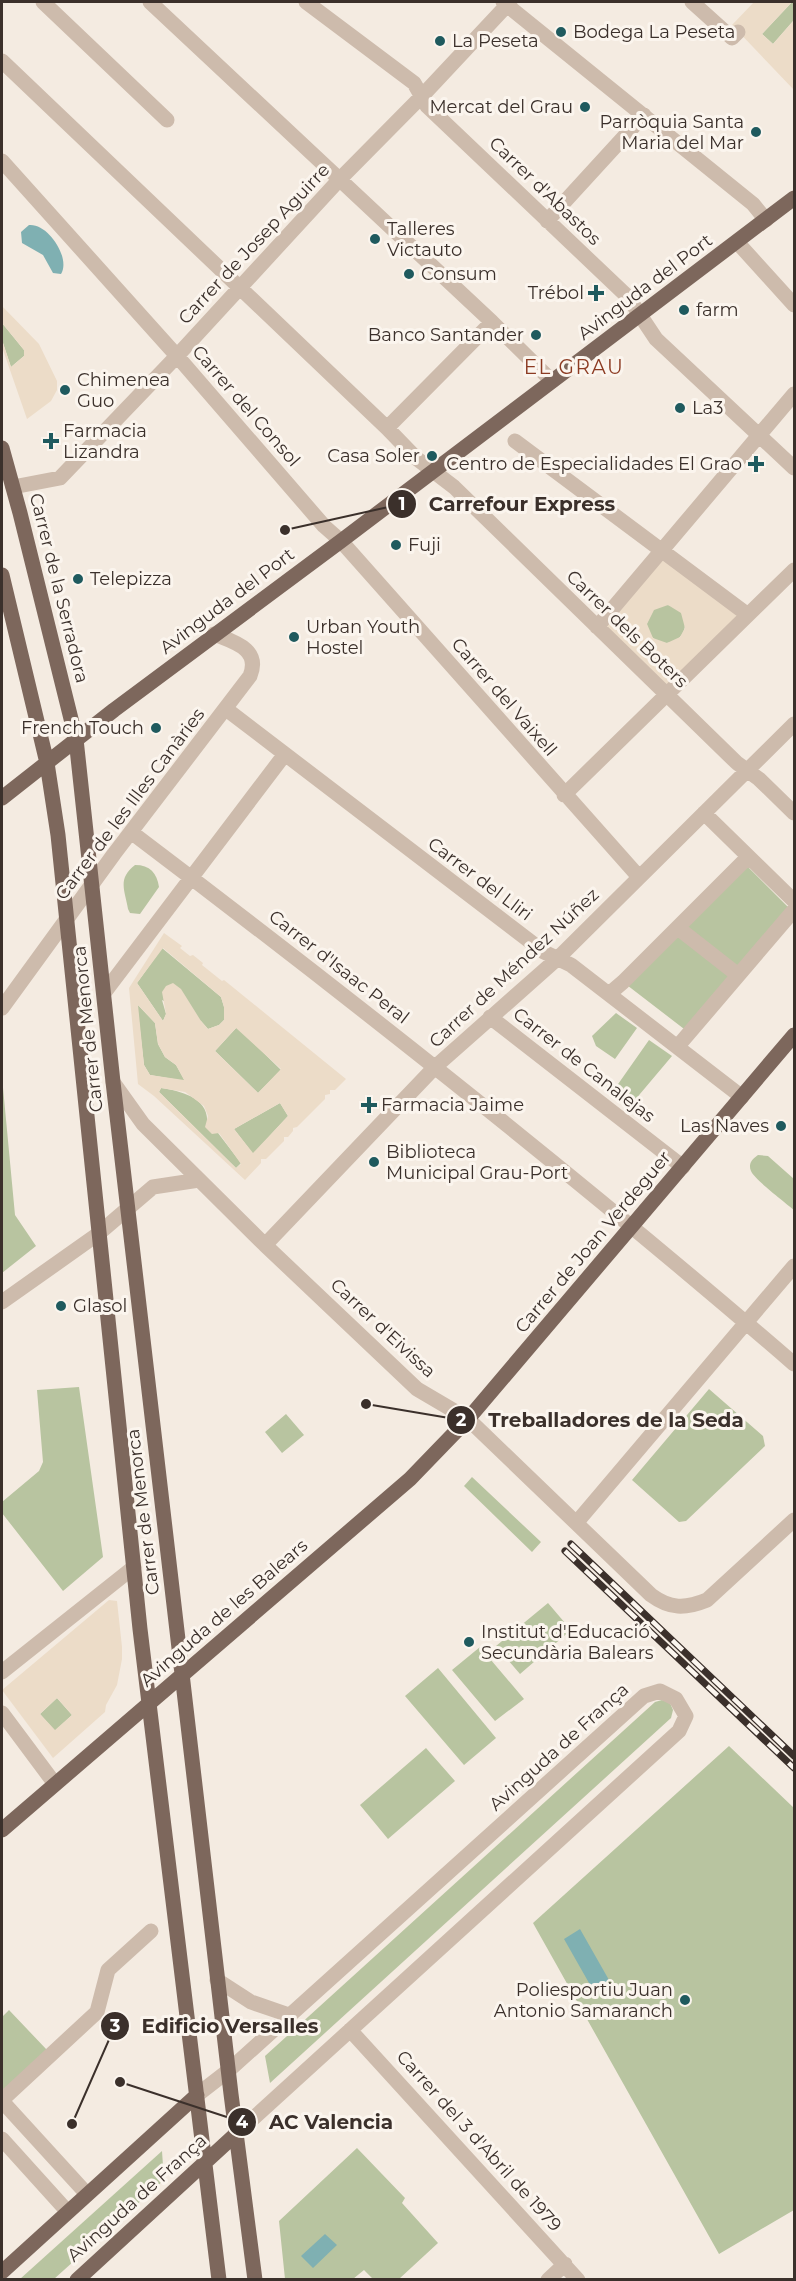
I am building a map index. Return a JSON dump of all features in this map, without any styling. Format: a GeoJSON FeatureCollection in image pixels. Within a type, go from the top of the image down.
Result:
{"type":"FeatureCollection","features":[{"type":"Feature","properties":{"kind":"main road","name":"Avinguda del Port"},"geometry":{"type":"LineString","coordinates":[[2,798],[214,634],[341,541],[795,198]]}},
{"type":"Feature","properties":{"kind":"main road","name":"Carrer de la Serradora"},"geometry":{"type":"LineString","coordinates":[[2,448],[76,739]]}},
{"type":"Feature","properties":{"kind":"main road"},"geometry":{"type":"LineString","coordinates":[[2,575],[47,763]]}},
{"type":"Feature","properties":{"kind":"main road","name":"Carrer de Menorca"},"geometry":{"type":"LineString","coordinates":[[76,739],[182,1677],[255,2280]]}},
{"type":"Feature","properties":{"kind":"main road","name":"Carrer de Menorca"},"geometry":{"type":"LineString","coordinates":[[47,763],[67,921],[134,1567],[219,2280]]}},
{"type":"Feature","properties":{"kind":"main road","name":"Carrer de Joan Verdeguer"},"geometry":{"type":"LineString","coordinates":[[468,1419],[795,1035]]}},
{"type":"Feature","properties":{"kind":"main road","name":"Avinguda de les Balears"},"geometry":{"type":"LineString","coordinates":[[2,1830],[410,1479],[468,1419]]}},
{"type":"Feature","properties":{"kind":"main road","name":"Avinguda de França"},"geometry":{"type":"LineString","coordinates":[[2,2272],[86,2193],[197,2095]]}},
{"type":"Feature","properties":{"kind":"main road","name":"Avinguda de França"},"geometry":{"type":"LineString","coordinates":[[77,2280],[236,2134]]}},
{"type":"Feature","properties":{"kind":"street"},"geometry":{"type":"LineString","coordinates":[[43,2],[167,120]]}},
{"type":"Feature","properties":{"kind":"street"},"geometry":{"type":"LineString","coordinates":[[150,2],[552,381]]}},
{"type":"Feature","properties":{"kind":"street","name":"Carrer d'Abastos"},"geometry":{"type":"LineString","coordinates":[[306,2],[414,83],[427,106],[628,297],[656,339],[795,468]]}},
{"type":"Feature","properties":{"kind":"street"},"geometry":{"type":"LineString","coordinates":[[507,2],[753,204],[766,220]]}},
{"type":"Feature","properties":{"kind":"street","name":"Carrer de Josep Aguirre"},"geometry":{"type":"LineString","coordinates":[[13,487],[60,478],[177,356],[238,287],[339,180],[422,96],[507,2]]}},
{"type":"Feature","properties":{"kind":"street"},"geometry":{"type":"LineString","coordinates":[[692,2],[732,38],[738,32]]}},
{"type":"Feature","properties":{"kind":"street","name":"Carrer dels Boters"},"geometry":{"type":"LineString","coordinates":[[2,61],[416,458],[454,488],[737,763],[795,813]]}},
{"type":"Feature","properties":{"kind":"street"},"geometry":{"type":"LineString","coordinates":[[547,221],[644,115]]}},
{"type":"Feature","properties":{"kind":"street","name":"Carrer del Consol"},"geometry":{"type":"LineString","coordinates":[[2,161],[177,356],[324,526],[341,541]]}},
{"type":"Feature","properties":{"kind":"street"},"geometry":{"type":"LineString","coordinates":[[737,242],[795,305]]}},
{"type":"Feature","properties":{"kind":"street"},"geometry":{"type":"LineString","coordinates":[[387,428],[492,322]]}},
{"type":"Feature","properties":{"kind":"street"},"geometry":{"type":"LineString","coordinates":[[597,627],[795,394]]}},
{"type":"Feature","properties":{"kind":"street"},"geometry":{"type":"LineString","coordinates":[[515,441],[748,615]]}},
{"type":"Feature","properties":{"kind":"street","name":"Carrer del Vaixell"},"geometry":{"type":"LineString","coordinates":[[341,541],[639,877]]}},
{"type":"Feature","properties":{"kind":"street"},"geometry":{"type":"LineString","coordinates":[[564,795],[795,570]]}},
{"type":"Feature","properties":{"kind":"street","name":"Carrer de les Illes Canàries"},"geometry":{"type":"LineString","coordinates":[[2,1008],[131,832],[250,676],[254,667],[250,655],[242,644],[214,634]]}},
{"type":"Feature","properties":{"kind":"street","name":"Carrer del Lliri"},"geometry":{"type":"LineString","coordinates":[[226,709],[544,952],[571,965],[742,1097]]}},
{"type":"Feature","properties":{"kind":"street","name":"Carrer de Méndez Núñez"},"geometry":{"type":"LineString","coordinates":[[265,1245],[435,1067],[557,959],[795,723]]}},
{"type":"Feature","properties":{"kind":"street"},"geometry":{"type":"LineString","coordinates":[[104,993],[285,754]]}},
{"type":"Feature","properties":{"kind":"street"},"geometry":{"type":"LineString","coordinates":[[704,813],[795,901]]}},
{"type":"Feature","properties":{"kind":"street","name":"Carrer d'Isaac Peral"},"geometry":{"type":"LineString","coordinates":[[131,832],[435,1067],[632,1227],[795,1364]]}},
{"type":"Feature","properties":{"kind":"street"},"geometry":{"type":"LineString","coordinates":[[609,994],[624,982],[748,857]]}},
{"type":"Feature","properties":{"kind":"street"},"geometry":{"type":"LineString","coordinates":[[678,1046],[795,910]]}},
{"type":"Feature","properties":{"kind":"street"},"geometry":{"type":"LineString","coordinates":[[678,928],[738,975]]}},
{"type":"Feature","properties":{"kind":"street","name":"Carrer de Canalejas"},"geometry":{"type":"LineString","coordinates":[[490,1017],[683,1167]]}},
{"type":"Feature","properties":{"kind":"street","name":"Carrer d'Eivissa"},"geometry":{"type":"LineString","coordinates":[[113,1082],[143,1124],[265,1245],[417,1389],[468,1419],[651,1595],[664,1604],[672,1606],[696,1604],[707,1600],[795,1520]]}},
{"type":"Feature","properties":{"kind":"street"},"geometry":{"type":"LineString","coordinates":[[2,1302],[98,1234],[153,1187],[200,1180]]}},
{"type":"Feature","properties":{"kind":"street"},"geometry":{"type":"LineString","coordinates":[[577,1522],[795,1266]]}},
{"type":"Feature","properties":{"kind":"street"},"geometry":{"type":"LineString","coordinates":[[2,1672],[134,1567]]}},
{"type":"Feature","properties":{"kind":"street","name":"Avinguda de França"},"geometry":{"type":"LineString","coordinates":[[197,2095],[228,2071],[644,1696],[660,1691],[676,1699],[686,1716],[679,1731],[236,2134]]}},
{"type":"Feature","properties":{"kind":"street"},"geometry":{"type":"LineString","coordinates":[[2,1713],[55,1784]]}},
{"type":"Feature","properties":{"kind":"street"},"geometry":{"type":"LineString","coordinates":[[86,2193],[2,2101],[97,2012],[108,1970],[151,1931]]}},
{"type":"Feature","properties":{"kind":"street"},"geometry":{"type":"LineString","coordinates":[[218,1980],[251,2002],[289,2015]]}},
{"type":"Feature","properties":{"kind":"street","name":"Carrer del 3 d'Abril de 1979"},"geometry":{"type":"LineString","coordinates":[[350,2030],[578,2280]]}},
{"type":"Feature","properties":{"kind":"street"},"geometry":{"type":"LineString","coordinates":[[2,2139],[67,2211]]}},
{"type":"Feature","properties":{"kind":"street"},"geometry":{"type":"LineString","coordinates":[[548,2280],[565,2265]]}},
{"type":"Feature","properties":{"kind":"green space"},"geometry":{"type":"Polygon","coordinates":[[[794,2],[794,20],[773,44],[762,34],[794,2]]]}},
{"type":"Feature","properties":{"kind":"green space"},"geometry":{"type":"Polygon","coordinates":[[[2,323],[24,350],[24,356],[11,367],[2,340],[2,323]]]}},
{"type":"Feature","properties":{"kind":"green space"},"geometry":{"type":"Polygon","coordinates":[[[666,605],[679,611],[685,624],[679,637],[666,643],[653,637],[647,624],[653,611],[666,605]]]}},
{"type":"Feature","properties":{"kind":"green space"},"geometry":{"type":"Polygon","coordinates":[[[743,862],[793,912],[688,1032],[623,982],[743,862]]]}},
{"type":"Feature","properties":{"kind":"green space"},"geometry":{"type":"Polygon","coordinates":[[[135,865],[149,868],[157,878],[159,887],[140,914],[130,913],[124,890],[126,875],[135,865]]]}},
{"type":"Feature","properties":{"kind":"green space"},"geometry":{"type":"Polygon","coordinates":[[[162,948],[221,997],[224,1020],[219,1025],[208,1029],[201,1021],[162,1000],[166,1014],[163,1021],[137,983],[162,948]]]}},
{"type":"Feature","properties":{"kind":"green space"},"geometry":{"type":"Polygon","coordinates":[[[137,1004],[155,1023],[158,1044],[165,1057],[176,1065],[185,1081],[150,1075],[144,1065],[137,1004]]]}},
{"type":"Feature","properties":{"kind":"green space"},"geometry":{"type":"Polygon","coordinates":[[[616,1013],[637,1028],[615,1059],[596,1046],[592,1036],[616,1013]]]}},
{"type":"Feature","properties":{"kind":"green space"},"geometry":{"type":"Polygon","coordinates":[[[237,1027],[281,1070],[258,1093],[215,1051],[237,1027]]]}},
{"type":"Feature","properties":{"kind":"green space"},"geometry":{"type":"Polygon","coordinates":[[[649,1040],[672,1056],[629,1107],[604,1088],[609,1082],[616,1087],[649,1040]]]}},
{"type":"Feature","properties":{"kind":"green space"},"geometry":{"type":"Polygon","coordinates":[[[2,1077],[15,1215],[36,1246],[2,1273],[2,1077]]]}},
{"type":"Feature","properties":{"kind":"green space"},"geometry":{"type":"Polygon","coordinates":[[[161,1088],[177,1091],[199,1102],[207,1115],[207,1124],[218,1133],[241,1163],[236,1168],[159,1092],[161,1088]]]}},
{"type":"Feature","properties":{"kind":"green space"},"geometry":{"type":"Polygon","coordinates":[[[280,1103],[288,1116],[253,1154],[234,1129],[280,1103]]]}},
{"type":"Feature","properties":{"kind":"green space"},"geometry":{"type":"Polygon","coordinates":[[[758,1155],[768,1156],[794,1179],[794,1210],[753,1175],[750,1164],[758,1155]]]}},
{"type":"Feature","properties":{"kind":"green space"},"geometry":{"type":"Polygon","coordinates":[[[79,1387],[103,1557],[63,1591],[2,1513],[2,1502],[39,1471],[43,1462],[37,1390],[79,1387]]]}},
{"type":"Feature","properties":{"kind":"green space"},"geometry":{"type":"Polygon","coordinates":[[[709,1389],[763,1436],[765,1446],[686,1521],[679,1522],[632,1480],[709,1389]]]}},
{"type":"Feature","properties":{"kind":"green space"},"geometry":{"type":"Polygon","coordinates":[[[286,1414],[304,1435],[282,1453],[265,1432],[286,1414]]]}},
{"type":"Feature","properties":{"kind":"green space"},"geometry":{"type":"Polygon","coordinates":[[[472,1477],[541,1542],[532,1552],[464,1486],[472,1477]]]}},
{"type":"Feature","properties":{"kind":"green space"},"geometry":{"type":"Polygon","coordinates":[[[548,1603],[571,1630],[520,1674],[496,1646],[548,1603]]]}},
{"type":"Feature","properties":{"kind":"green space"},"geometry":{"type":"Polygon","coordinates":[[[480,1647],[524,1699],[495,1721],[452,1670],[480,1647]]]}},
{"type":"Feature","properties":{"kind":"green space"},"geometry":{"type":"Polygon","coordinates":[[[438,1668],[496,1738],[464,1765],[405,1696],[438,1668]]]}},
{"type":"Feature","properties":{"kind":"green space"},"geometry":{"type":"Polygon","coordinates":[[[57,1698],[72,1715],[55,1731],[40,1714],[57,1698]]]}},
{"type":"Feature","properties":{"kind":"green space"},"geometry":{"type":"Polygon","coordinates":[[[662,1700],[670,1703],[673,1710],[671,1718],[270,2083],[265,2056],[655,1702],[662,1700]]]}},
{"type":"Feature","properties":{"kind":"green space","name":"Poliesportiu Juan Antonio Samaranch"},"geometry":{"type":"Polygon","coordinates":[[[729,1746],[794,1808],[794,2210],[719,2254],[533,1923],[729,1746]]]}},
{"type":"Feature","properties":{"kind":"green space"},"geometry":{"type":"Polygon","coordinates":[[[426,1748],[455,1781],[388,1839],[360,1805],[426,1748]]]}},
{"type":"Feature","properties":{"kind":"green space"},"geometry":{"type":"Polygon","coordinates":[[[9,2010],[47,2050],[2,2092],[2,2017],[9,2010]]]}},
{"type":"Feature","properties":{"kind":"green space"},"geometry":{"type":"Polygon","coordinates":[[[357,2148],[405,2198],[402,2203],[438,2243],[399,2279],[373,2279],[364,2270],[353,2279],[285,2279],[279,2221],[357,2148]]]}},
{"type":"Feature","properties":{"kind":"green space"},"geometry":{"type":"Polygon","coordinates":[[[162,2151],[164,2180],[54,2279],[20,2279],[162,2151]]]}},
{"type":"Feature","properties":{"kind":"shaded area"},"geometry":{"type":"Polygon","coordinates":[[[754,2],[792,2],[762,34],[773,44],[794,20],[794,90],[732,25],[754,2]]]}},
{"type":"Feature","properties":{"kind":"shaded area"},"geometry":{"type":"Polygon","coordinates":[[[2,306],[39,344],[57,381],[57,390],[51,401],[27,419],[2,347],[2,340],[11,367],[24,356],[24,350],[2,323],[2,306]]]}},
{"type":"Feature","properties":{"kind":"shaded area"},"geometry":{"type":"Polygon","coordinates":[[[670,548],[748,608],[666,688],[602,626],[670,548]],[[668,605],[654,610],[647,624],[653,638],[667,643],[680,637],[685,628],[681,613],[668,605]]]}},
{"type":"Feature","properties":{"kind":"shaded area"},"geometry":{"type":"Polygon","coordinates":[[[164,933],[346,1079],[335,1090],[330,1090],[330,1094],[325,1095],[325,1099],[297,1127],[293,1128],[288,1137],[284,1137],[284,1141],[266,1159],[261,1159],[261,1163],[245,1180],[138,1084],[129,988],[164,933]],[[163,948],[137,983],[163,1021],[166,1014],[162,992],[166,986],[173,983],[181,989],[208,1029],[219,1025],[224,1020],[221,997],[163,948]],[[138,1005],[144,1065],[150,1075],[184,1080],[176,1065],[165,1057],[158,1044],[155,1023],[138,1005]],[[236,1028],[215,1051],[258,1093],[281,1069],[236,1028]],[[161,1088],[159,1092],[236,1168],[241,1164],[219,1133],[212,1134],[205,1127],[208,1116],[204,1106],[185,1092],[161,1088]],[[280,1103],[234,1129],[253,1153],[288,1116],[280,1103]]]}},
{"type":"Feature","properties":{"kind":"shaded area"},"geometry":{"type":"Polygon","coordinates":[[[109,1600],[117,1601],[122,1659],[117,1685],[106,1705],[105,1712],[53,1758],[2,1690],[109,1600]],[[57,1698],[40,1714],[55,1730],[72,1715],[57,1698]]]}},
{"type":"Feature","properties":{"kind":"water"},"geometry":{"type":"Polygon","coordinates":[[[29,225],[43,230],[56,243],[63,259],[61,274],[53,273],[43,255],[22,243],[21,232],[29,225]]]}},
{"type":"Feature","properties":{"kind":"water"},"geometry":{"type":"Polygon","coordinates":[[[580,1929],[609,1980],[593,1990],[564,1939],[580,1929]]]}},
{"type":"Feature","properties":{"kind":"water"},"geometry":{"type":"Polygon","coordinates":[[[325,2234],[337,2245],[313,2268],[301,2256],[325,2234]]]}},
{"type":"Feature","properties":{"kind":"railway"},"geometry":{"type":"LineString","coordinates":[[571,1544],[794,1756]]}},
{"type":"Feature","properties":{"kind":"railway"},"geometry":{"type":"LineString","coordinates":[[565,1551],[794,1768]]}},
{"type":"Feature","properties":{"kind":"place","name":"Bodega La Peseta"},"geometry":{"type":"Point","coordinates":[561,32]}},
{"type":"Feature","properties":{"kind":"place","name":"La Peseta"},"geometry":{"type":"Point","coordinates":[440,41]}},
{"type":"Feature","properties":{"kind":"place","name":"Mercat del Grau"},"geometry":{"type":"Point","coordinates":[585,107]}},
{"type":"Feature","properties":{"kind":"place","name":"Parròquia Santa Maria del Mar"},"geometry":{"type":"Point","coordinates":[756,132]}},
{"type":"Feature","properties":{"kind":"place","name":"Talleres Victauto"},"geometry":{"type":"Point","coordinates":[375,239]}},
{"type":"Feature","properties":{"kind":"place","name":"Consum"},"geometry":{"type":"Point","coordinates":[409,274]}},
{"type":"Feature","properties":{"kind":"place","name":"Trébol"},"geometry":{"type":"Point","coordinates":[596,293]}},
{"type":"Feature","properties":{"kind":"place","name":"farm"},"geometry":{"type":"Point","coordinates":[684,310]}},
{"type":"Feature","properties":{"kind":"place","name":"Banco Santander"},"geometry":{"type":"Point","coordinates":[536,335]}},
{"type":"Feature","properties":{"kind":"place","name":"Chimenea Guo"},"geometry":{"type":"Point","coordinates":[65,390]}},
{"type":"Feature","properties":{"kind":"place","name":"La3"},"geometry":{"type":"Point","coordinates":[680,408]}},
{"type":"Feature","properties":{"kind":"place","name":"Farmacia Lizandra"},"geometry":{"type":"Point","coordinates":[51,441]}},
{"type":"Feature","properties":{"kind":"place","name":"Casa Soler"},"geometry":{"type":"Point","coordinates":[432,456]}},
{"type":"Feature","properties":{"kind":"place","name":"Centro de Especialidades El Grao"},"geometry":{"type":"Point","coordinates":[756,464]}},
{"type":"Feature","properties":{"kind":"place","name":"Carrefour Express"},"geometry":{"type":"Point","coordinates":[285,530]}},
{"type":"Feature","properties":{"kind":"place","name":"Fuji"},"geometry":{"type":"Point","coordinates":[396,545]}},
{"type":"Feature","properties":{"kind":"place","name":"Telepizza"},"geometry":{"type":"Point","coordinates":[78,579]}},
{"type":"Feature","properties":{"kind":"place","name":"Urban Youth Hostel"},"geometry":{"type":"Point","coordinates":[294,637]}},
{"type":"Feature","properties":{"kind":"place","name":"French Touch"},"geometry":{"type":"Point","coordinates":[156,728]}},
{"type":"Feature","properties":{"kind":"place","name":"Farmacia Jaime"},"geometry":{"type":"Point","coordinates":[369,1105]}},
{"type":"Feature","properties":{"kind":"place","name":"Las Naves"},"geometry":{"type":"Point","coordinates":[781,1126]}},
{"type":"Feature","properties":{"kind":"place","name":"Biblioteca Municipal Grau-Port"},"geometry":{"type":"Point","coordinates":[374,1162]}},
{"type":"Feature","properties":{"kind":"place","name":"Glasol"},"geometry":{"type":"Point","coordinates":[61,1306]}},
{"type":"Feature","properties":{"kind":"place","name":"Treballadores de la Seda"},"geometry":{"type":"Point","coordinates":[366,1404]}},
{"type":"Feature","properties":{"kind":"place","name":"Institut d'Educació Secundària Balears"},"geometry":{"type":"Point","coordinates":[469,1642]}},
{"type":"Feature","properties":{"kind":"place","name":"Poliesportiu Juan Antonio Samaranch"},"geometry":{"type":"Point","coordinates":[685,2000]}},
{"type":"Feature","properties":{"kind":"place","name":"AC Valencia"},"geometry":{"type":"Point","coordinates":[120,2082]}},
{"type":"Feature","properties":{"kind":"place","name":"Edificio Versalles"},"geometry":{"type":"Point","coordinates":[72,2124]}},
{"type":"Feature","properties":{"kind":"district","name":"EL GRAU"},"geometry":{"type":"Point","coordinates":[574,367]}}]}
